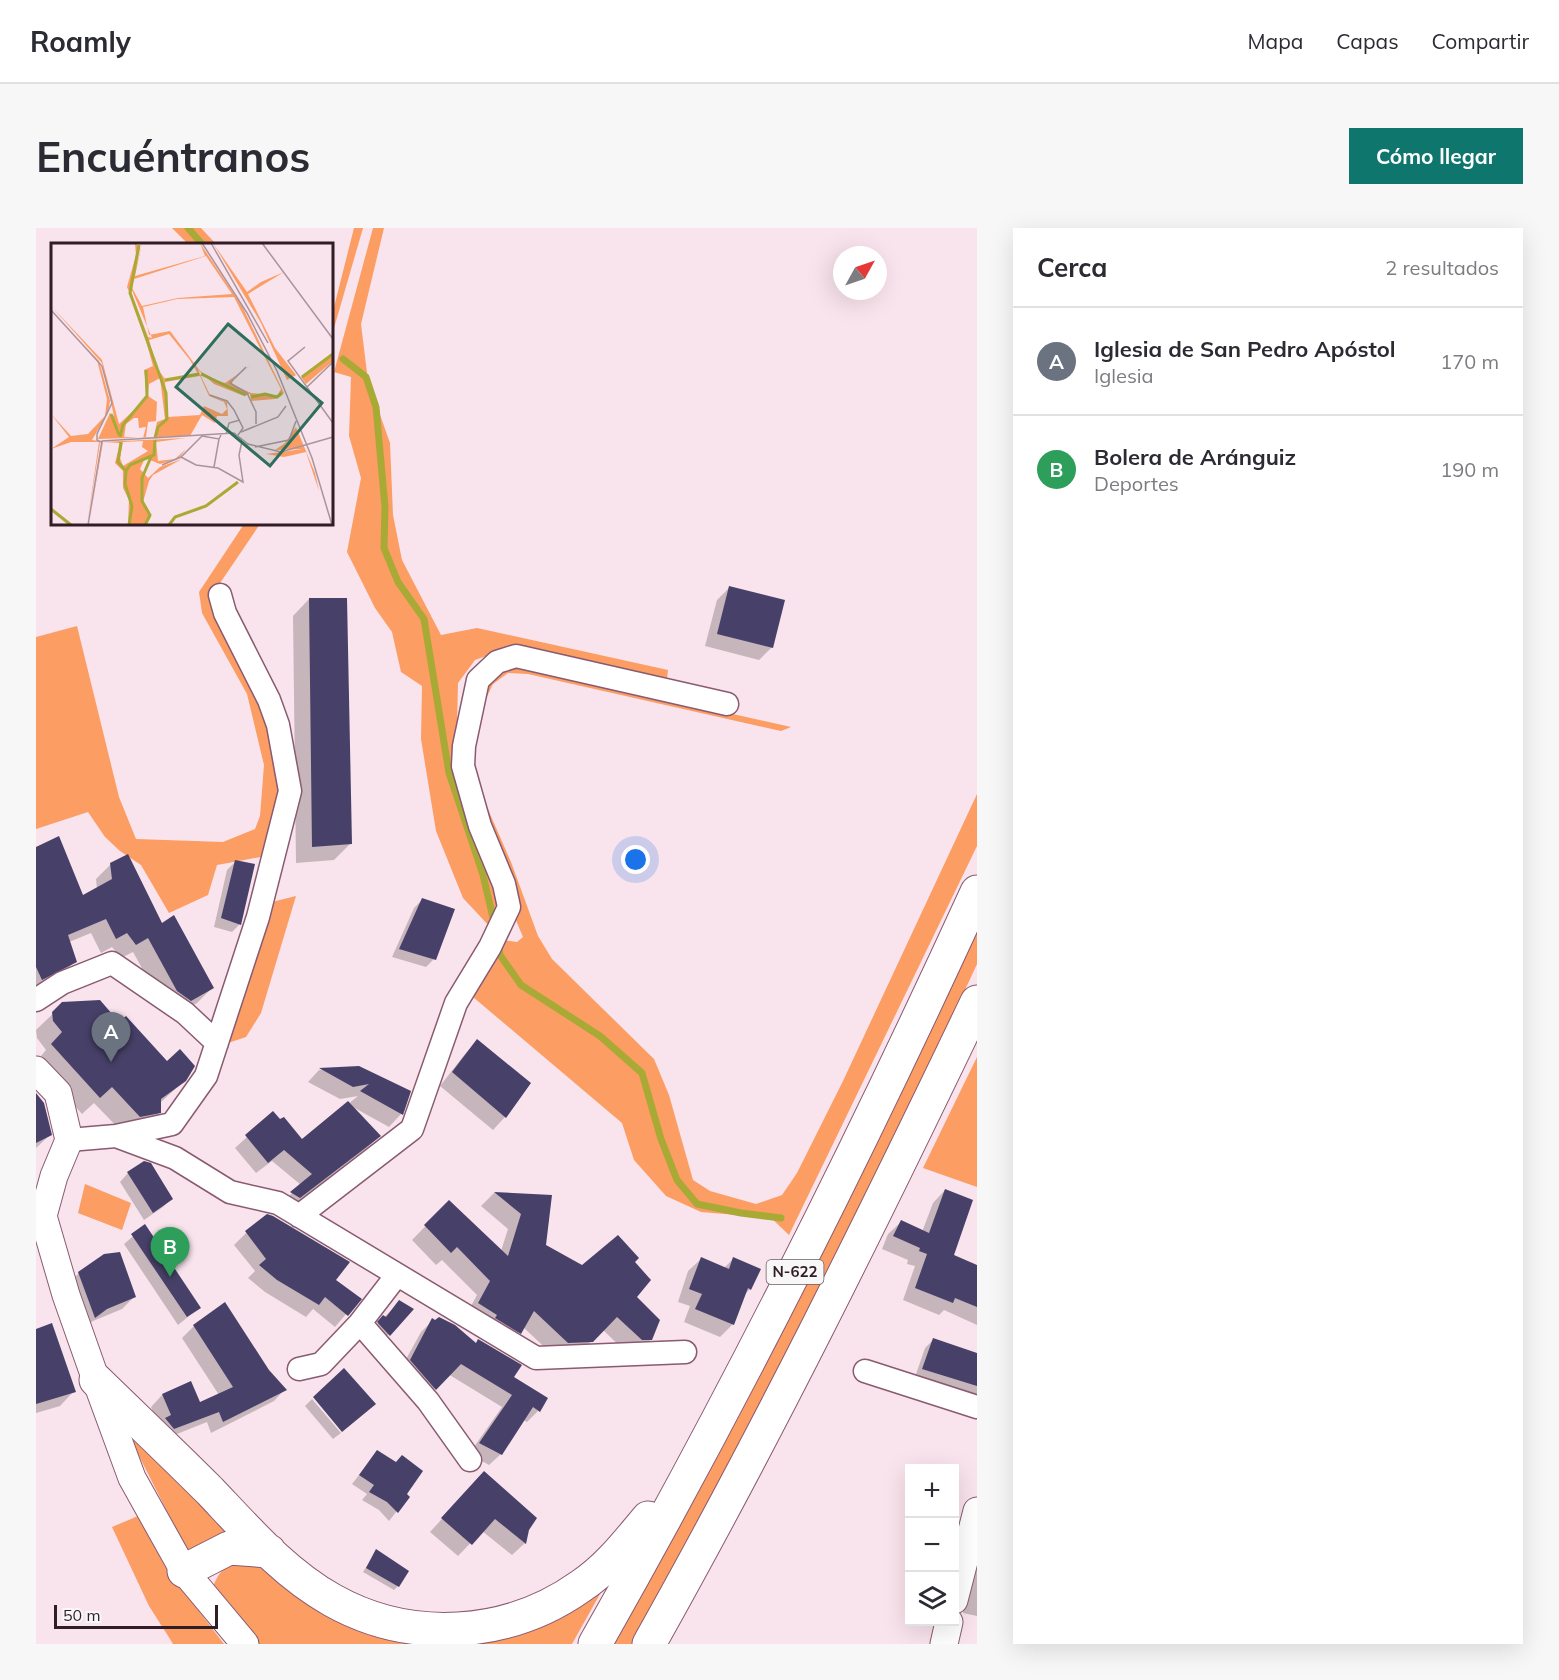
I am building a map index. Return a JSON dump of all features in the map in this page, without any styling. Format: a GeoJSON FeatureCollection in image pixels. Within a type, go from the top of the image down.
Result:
{"type":"FeatureCollection","features":[{"type":"Feature","properties":{"kind":"highway","name":"N-622"},"geometry":{"type":"LineString","coordinates":[[595,1644],[809,1245],[927,1002],[977,892]]}},
{"type":"Feature","properties":{"kind":"highway","name":"N-622"},"geometry":{"type":"LineString","coordinates":[[649,1644],[802,1358],[892,1180],[977,1002]]}},
{"type":"Feature","properties":{"kind":"highway"},"geometry":{"type":"LineString","coordinates":[[96,1380],[291,1572],[331,1600],[362,1614],[406,1628],[479,1628],[505,1623],[535,1612],[581,1586],[614,1559],[692,1466]]}},
{"type":"Feature","properties":{"kind":"highway"},"geometry":{"type":"LineString","coordinates":[[184,1571],[229,1548],[269,1551]]}},
{"type":"Feature","properties":{"kind":"street"},"geometry":{"type":"LineString","coordinates":[[69,1140],[116,1136],[172,1124],[206,1076],[258,917],[290,791],[278,725],[269,700],[225,613],[220,595]]}},
{"type":"Feature","properties":{"kind":"street"},"geometry":{"type":"LineString","coordinates":[[299,1216],[412,1129],[456,1003],[490,947],[509,907],[504,884],[480,826],[463,766],[464,746],[478,680],[497,662],[516,656],[727,704]]}},
{"type":"Feature","properties":{"kind":"street"},"geometry":{"type":"LineString","coordinates":[[36,1000],[62,983],[112,963],[185,1013],[217,1043]]}},
{"type":"Feature","properties":{"kind":"street"},"geometry":{"type":"LineString","coordinates":[[36,1070],[58,1093],[69,1140],[39,1218],[96,1380],[132,1478],[184,1571],[244,1644]]}},
{"type":"Feature","properties":{"kind":"street"},"geometry":{"type":"LineString","coordinates":[[116,1136],[175,1158],[230,1192],[278,1203],[536,1358],[685,1352]]}},
{"type":"Feature","properties":{"kind":"street"},"geometry":{"type":"LineString","coordinates":[[298,1370],[321,1364],[360,1323],[397,1275]]}},
{"type":"Feature","properties":{"kind":"street"},"geometry":{"type":"LineString","coordinates":[[360,1323],[428,1401],[470,1460]]}},
{"type":"Feature","properties":{"kind":"street"},"geometry":{"type":"LineString","coordinates":[[865,1371],[977,1407]]}},
{"type":"Feature","properties":{"kind":"street"},"geometry":{"type":"LineString","coordinates":[[959,1580],[977,1510]]}},
{"type":"Feature","properties":{"kind":"street"},"geometry":{"type":"LineString","coordinates":[[944,1644],[948,1626]]}},
{"type":"Feature","properties":{"kind":"shaded area"},"geometry":{"type":"Polygon","coordinates":[[[172,228],[201,228],[215,243],[187,243],[172,228]]]}},
{"type":"Feature","properties":{"kind":"shaded area"},"geometry":{"type":"Polygon","coordinates":[[[354,228],[363,228],[333,332],[333,311],[354,228]]]}},
{"type":"Feature","properties":{"kind":"shaded area"},"geometry":{"type":"Polygon","coordinates":[[[373,228],[384,228],[361,324],[368,381],[390,443],[393,515],[402,560],[441,635],[477,628],[668,670],[666,687],[497,652],[475,660],[458,683],[456,769],[502,892],[491,928],[463,898],[436,831],[421,739],[422,686],[401,672],[392,632],[375,608],[347,552],[361,478],[349,436],[351,377],[334,372],[373,228]]]}},
{"type":"Feature","properties":{"kind":"shaded area"},"geometry":{"type":"Polygon","coordinates":[[[243,525],[259,525],[214,592],[266,704],[283,801],[266,856],[217,865],[208,895],[169,913],[141,865],[120,851],[105,837],[88,812],[36,829],[36,637],[77,626],[119,797],[136,839],[223,842],[255,829],[260,816],[264,765],[247,694],[202,613],[199,592],[243,525]]]}},
{"type":"Feature","properties":{"kind":"shaded area"},"geometry":{"type":"Polygon","coordinates":[[[509,664],[791,727],[781,731],[528,674],[508,673],[493,684],[481,709],[474,758],[480,791],[511,862],[538,936],[552,959],[654,1059],[669,1095],[693,1180],[710,1191],[756,1204],[782,1195],[797,1173],[843,1081],[977,794],[977,846],[789,1235],[767,1214],[749,1216],[701,1212],[666,1196],[634,1160],[622,1123],[473,997],[503,940],[517,942],[523,937],[515,918],[469,766],[486,678],[509,664]]]}},
{"type":"Feature","properties":{"kind":"shaded area"},"geometry":{"type":"Polygon","coordinates":[[[296,896],[261,1013],[246,1037],[225,1044],[264,904],[296,896]]]}},
{"type":"Feature","properties":{"kind":"shaded area"},"geometry":{"type":"Polygon","coordinates":[[[977,928],[977,964],[908,1113],[736,1451],[632,1644],[612,1644],[808,1280],[894,1109],[977,928]]]}},
{"type":"Feature","properties":{"kind":"shaded area"},"geometry":{"type":"Polygon","coordinates":[[[977,1057],[977,1187],[923,1168],[977,1057]]]}},
{"type":"Feature","properties":{"kind":"shaded area"},"geometry":{"type":"Polygon","coordinates":[[[85,1184],[131,1203],[122,1230],[78,1213],[85,1184]]]}},
{"type":"Feature","properties":{"kind":"shaded area"},"geometry":{"type":"Polygon","coordinates":[[[141,1436],[243,1538],[190,1557],[132,1442],[141,1436]]]}},
{"type":"Feature","properties":{"kind":"shaded area"},"geometry":{"type":"Polygon","coordinates":[[[138,1516],[166,1568],[224,1644],[173,1644],[149,1606],[112,1527],[138,1516]]]}},
{"type":"Feature","properties":{"kind":"shaded area"},"geometry":{"type":"Polygon","coordinates":[[[239,1560],[257,1562],[387,1631],[587,1599],[600,1594],[572,1644],[256,1644],[212,1589],[222,1571],[239,1560]]]}},
{"type":"Feature","properties":{"kind":"building"},"geometry":{"type":"Polygon","coordinates":[[[729,586],[785,600],[773,648],[717,634],[729,586]]]}},
{"type":"Feature","properties":{"kind":"building"},"geometry":{"type":"Polygon","coordinates":[[[309,598],[347,598],[352,844],[312,847],[309,598]]]}},
{"type":"Feature","properties":{"kind":"building"},"geometry":{"type":"Polygon","coordinates":[[[59,836],[83,895],[112,879],[110,863],[128,854],[162,923],[174,915],[214,988],[191,1001],[177,991],[148,938],[136,945],[127,933],[116,939],[106,919],[68,935],[77,962],[42,980],[36,967],[36,847],[59,836]]]}},
{"type":"Feature","properties":{"kind":"building"},"geometry":{"type":"Polygon","coordinates":[[[235,860],[255,864],[241,925],[221,918],[235,860]]]}},
{"type":"Feature","properties":{"kind":"building"},"geometry":{"type":"Polygon","coordinates":[[[422,898],[455,909],[436,960],[399,949],[422,898]]]}},
{"type":"Feature","properties":{"kind":"building"},"geometry":{"type":"Polygon","coordinates":[[[100,1000],[119,1022],[126,1016],[167,1061],[180,1049],[195,1066],[186,1081],[161,1099],[161,1113],[140,1117],[112,1087],[100,1098],[51,1044],[62,1032],[53,1021],[52,1012],[62,1002],[100,1000]]]}},
{"type":"Feature","properties":{"kind":"building"},"geometry":{"type":"Polygon","coordinates":[[[477,1039],[531,1083],[506,1118],[452,1072],[477,1039]]]}},
{"type":"Feature","properties":{"kind":"building"},"geometry":{"type":"Polygon","coordinates":[[[359,1066],[411,1091],[403,1115],[360,1091],[369,1084],[353,1087],[319,1068],[359,1066]]]}},
{"type":"Feature","properties":{"kind":"building"},"geometry":{"type":"Polygon","coordinates":[[[36,1093],[44,1103],[52,1135],[36,1143],[36,1093]]]}},
{"type":"Feature","properties":{"kind":"building"},"geometry":{"type":"Polygon","coordinates":[[[348,1101],[381,1136],[300,1198],[290,1192],[312,1174],[284,1150],[268,1163],[245,1135],[273,1111],[280,1119],[284,1117],[302,1139],[348,1101]]]}},
{"type":"Feature","properties":{"kind":"building"},"geometry":{"type":"Polygon","coordinates":[[[144,1161],[151,1163],[173,1199],[153,1213],[127,1172],[144,1161]]]}},
{"type":"Feature","properties":{"kind":"building"},"geometry":{"type":"Polygon","coordinates":[[[945,1189],[973,1200],[954,1255],[977,1265],[977,1307],[955,1298],[953,1303],[915,1288],[927,1254],[919,1251],[920,1248],[893,1236],[901,1220],[929,1233],[945,1189]]]}},
{"type":"Feature","properties":{"kind":"building"},"geometry":{"type":"Polygon","coordinates":[[[494,1192],[552,1195],[546,1245],[582,1265],[618,1235],[639,1258],[635,1262],[651,1280],[637,1297],[660,1320],[652,1340],[642,1340],[617,1317],[593,1342],[568,1343],[534,1311],[521,1334],[495,1318],[497,1315],[478,1303],[490,1281],[457,1247],[451,1253],[424,1225],[449,1200],[508,1256],[521,1214],[494,1192]]]}},
{"type":"Feature","properties":{"kind":"building"},"geometry":{"type":"Polygon","coordinates":[[[267,1214],[350,1262],[336,1280],[362,1299],[348,1316],[325,1297],[319,1305],[277,1280],[259,1265],[266,1259],[245,1231],[267,1214]]]}},
{"type":"Feature","properties":{"kind":"building"},"geometry":{"type":"Polygon","coordinates":[[[145,1224],[201,1308],[187,1317],[131,1234],[145,1224]]]}},
{"type":"Feature","properties":{"kind":"building"},"geometry":{"type":"Polygon","coordinates":[[[120,1252],[136,1297],[107,1309],[95,1318],[78,1272],[104,1254],[120,1252]]]}},
{"type":"Feature","properties":{"kind":"building"},"geometry":{"type":"Polygon","coordinates":[[[701,1257],[729,1269],[733,1257],[761,1269],[751,1290],[748,1288],[734,1325],[695,1309],[702,1294],[689,1289],[701,1257]]]}},
{"type":"Feature","properties":{"kind":"building"},"geometry":{"type":"Polygon","coordinates":[[[399,1300],[414,1309],[390,1336],[377,1322],[383,1315],[386,1317],[399,1300]]]}},
{"type":"Feature","properties":{"kind":"building"},"geometry":{"type":"Polygon","coordinates":[[[225,1302],[269,1370],[287,1390],[223,1422],[219,1412],[174,1429],[165,1418],[171,1415],[162,1394],[191,1381],[200,1402],[233,1387],[193,1325],[225,1302]]]}},
{"type":"Feature","properties":{"kind":"building"},"geometry":{"type":"Polygon","coordinates":[[[439,1317],[455,1325],[476,1343],[478,1339],[522,1365],[514,1377],[548,1398],[540,1412],[533,1407],[502,1455],[479,1443],[512,1395],[461,1364],[436,1390],[410,1360],[432,1318],[435,1320],[439,1317]]]}},
{"type":"Feature","properties":{"kind":"building"},"geometry":{"type":"Polygon","coordinates":[[[52,1323],[76,1392],[36,1404],[36,1329],[52,1323]]]}},
{"type":"Feature","properties":{"kind":"building"},"geometry":{"type":"Polygon","coordinates":[[[933,1338],[977,1353],[977,1386],[922,1369],[933,1338]]]}},
{"type":"Feature","properties":{"kind":"building"},"geometry":{"type":"Polygon","coordinates":[[[344,1368],[376,1404],[342,1432],[313,1397],[344,1368]]]}},
{"type":"Feature","properties":{"kind":"building"},"geometry":{"type":"Polygon","coordinates":[[[377,1450],[396,1462],[402,1455],[423,1471],[407,1494],[410,1497],[398,1513],[387,1502],[369,1492],[374,1485],[359,1475],[377,1450]]]}},
{"type":"Feature","properties":{"kind":"building"},"geometry":{"type":"Polygon","coordinates":[[[484,1471],[537,1518],[529,1530],[526,1544],[495,1519],[472,1545],[441,1518],[484,1471]]]}},
{"type":"Feature","properties":{"kind":"building"},"geometry":{"type":"Polygon","coordinates":[[[376,1549],[409,1571],[399,1587],[366,1568],[376,1549]]]}},
{"type":"Feature","properties":{"kind":"waterway"},"geometry":{"type":"LineString","coordinates":[[188,228],[201,243]]}},
{"type":"Feature","properties":{"kind":"waterway"},"geometry":{"type":"LineString","coordinates":[[343,359],[366,377],[376,407],[385,507],[384,548],[398,582],[424,619],[449,773],[483,875],[494,922]]}},
{"type":"Feature","properties":{"kind":"waterway"},"geometry":{"type":"LineString","coordinates":[[498,945],[500,955],[521,985],[600,1036],[642,1073],[661,1139],[677,1180],[697,1204],[781,1218]]}},
{"type":"Feature","properties":{"kind":"place","name":"Iglesia de San Pedro Apóstol"},"geometry":{"type":"Point","coordinates":[111,1062]}},
{"type":"Feature","properties":{"kind":"place","name":"Bolera de Aránguiz"},"geometry":{"type":"Point","coordinates":[170,1277]}}]}
